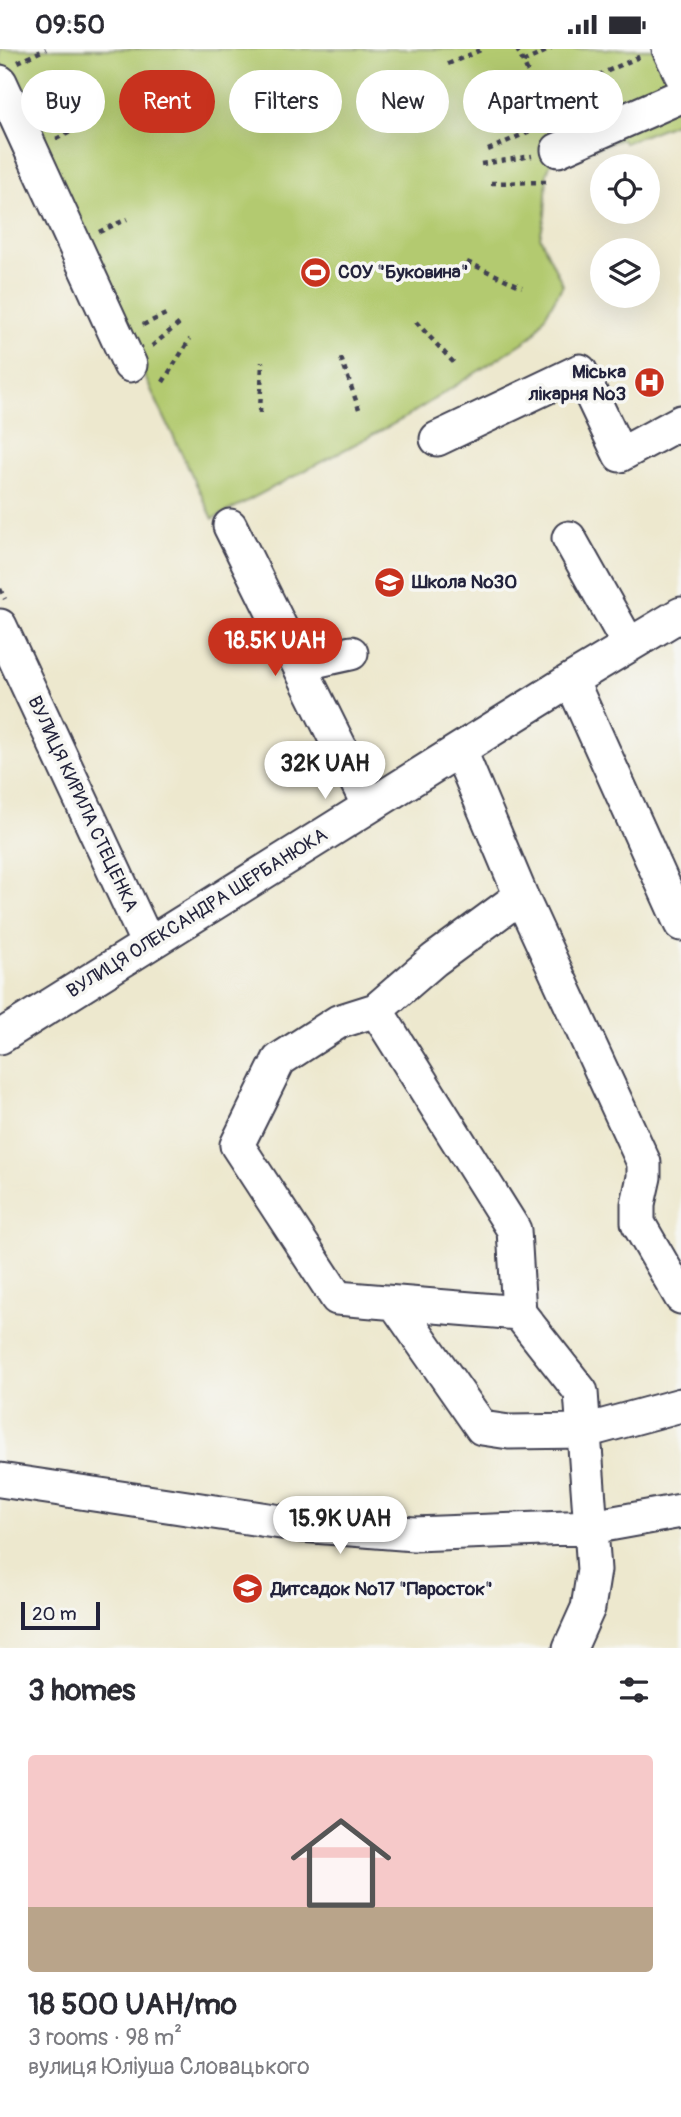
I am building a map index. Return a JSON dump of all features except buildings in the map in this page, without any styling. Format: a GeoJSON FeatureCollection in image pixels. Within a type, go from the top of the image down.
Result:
{"type":"FeatureCollection","features":[{"type":"Feature","properties":{"kind":"street"},"geometry":{"type":"LineString","coordinates":[[656,52],[681,74]]}},
{"type":"Feature","properties":{"kind":"street"},"geometry":{"type":"LineString","coordinates":[[0,82],[130,365]]}},
{"type":"Feature","properties":{"kind":"street"},"geometry":{"type":"LineString","coordinates":[[549,138],[681,96]]}},
{"type":"Feature","properties":{"kind":"street"},"geometry":{"type":"LineString","coordinates":[[437,439],[580,371],[620,455],[681,422]]}},
{"type":"Feature","properties":{"kind":"street"},"geometry":{"type":"LineString","coordinates":[[230,526],[369,806]]}},
{"type":"Feature","properties":{"kind":"street"},"geometry":{"type":"LineString","coordinates":[[569,538],[629,645]]}},
{"type":"Feature","properties":{"kind":"street","name":"ВУЛИЦЯ ОЛЕКСАНДРА ЩЕРБАНЮКА"},"geometry":{"type":"LineString","coordinates":[[0,1037],[570,680],[681,614]]}},
{"type":"Feature","properties":{"kind":"street","name":"ВУЛИЦЯ КИРИЛА СТЕЦЕНКА"},"geometry":{"type":"LineString","coordinates":[[0,627],[148,944]]}},
{"type":"Feature","properties":{"kind":"street"},"geometry":{"type":"LineString","coordinates":[[300,667],[351,653]]}},
{"type":"Feature","properties":{"kind":"street"},"geometry":{"type":"LineString","coordinates":[[570,680],[677,904]]}},
{"type":"Feature","properties":{"kind":"street"},"geometry":{"type":"LineString","coordinates":[[460,751],[521,896],[644,1163],[638,1204],[639,1223],[670,1253],[681,1297]]}},
{"type":"Feature","properties":{"kind":"street"},"geometry":{"type":"LineString","coordinates":[[519,1313],[337,1298],[237,1145],[279,1061],[338,1022],[376,1010],[435,960],[521,896]]}},
{"type":"Feature","properties":{"kind":"street"},"geometry":{"type":"LineString","coordinates":[[376,1010],[514,1230],[519,1313],[581,1392],[594,1570],[588,1608],[570,1648]]}},
{"type":"Feature","properties":{"kind":"street"},"geometry":{"type":"LineString","coordinates":[[395,1303],[482,1428],[509,1433],[585,1431],[681,1405]]}},
{"type":"Feature","properties":{"kind":"street"},"geometry":{"type":"LineString","coordinates":[[0,1480],[288,1523],[414,1534],[592,1527],[681,1511]]}},
{"type":"Feature","properties":{"kind":"path"},"geometry":{"type":"LineString","coordinates":[[448,64],[483,49]]}},
{"type":"Feature","properties":{"kind":"path"},"geometry":{"type":"LineString","coordinates":[[517,49],[541,101],[656,52]]}},
{"type":"Feature","properties":{"kind":"path"},"geometry":{"type":"LineString","coordinates":[[523,62],[551,49]]}},
{"type":"Feature","properties":{"kind":"path"},"geometry":{"type":"LineString","coordinates":[[481,164],[548,154],[549,138],[488,150]]}},
{"type":"Feature","properties":{"kind":"path"},"geometry":{"type":"LineString","coordinates":[[491,183],[547,182]]}},
{"type":"Feature","properties":{"kind":"path"},"geometry":{"type":"LineString","coordinates":[[467,262],[522,287]]}},
{"type":"Feature","properties":{"kind":"path"},"geometry":{"type":"LineString","coordinates":[[135,329],[170,312]]}},
{"type":"Feature","properties":{"kind":"path"},"geometry":{"type":"LineString","coordinates":[[416,322],[454,363]]}},
{"type":"Feature","properties":{"kind":"path"},"geometry":{"type":"LineString","coordinates":[[163,382],[190,339]]}},
{"type":"Feature","properties":{"kind":"path"},"geometry":{"type":"LineString","coordinates":[[341,358],[359,409]]}},
{"type":"Feature","properties":{"kind":"path"},"geometry":{"type":"LineString","coordinates":[[260,413],[262,362]]}},
{"type":"Feature","properties":{"kind":"green space","name":"СОУ \"Буковина\""},"geometry":{"type":"Polygon","coordinates":[[[0,49],[681,49],[681,121],[624,143],[622,139],[551,162],[547,173],[545,215],[540,237],[563,285],[535,333],[403,419],[213,519],[143,373],[0,113],[0,49]]]}},
{"type":"Feature","properties":{"kind":"place","name":"СОУ \"Буковина\""},"geometry":{"type":"Point","coordinates":[315,272]}},
{"type":"Feature","properties":{"kind":"place","name":"Міська лікарня №3"},"geometry":{"type":"Point","coordinates":[649,383]}},
{"type":"Feature","properties":{"kind":"place","name":"Школа №30"},"geometry":{"type":"Point","coordinates":[389,582]}},
{"type":"Feature","properties":{"kind":"place","name":"Дитсадок №17 \"Паросток\""},"geometry":{"type":"Point","coordinates":[248,1589]}}]}
